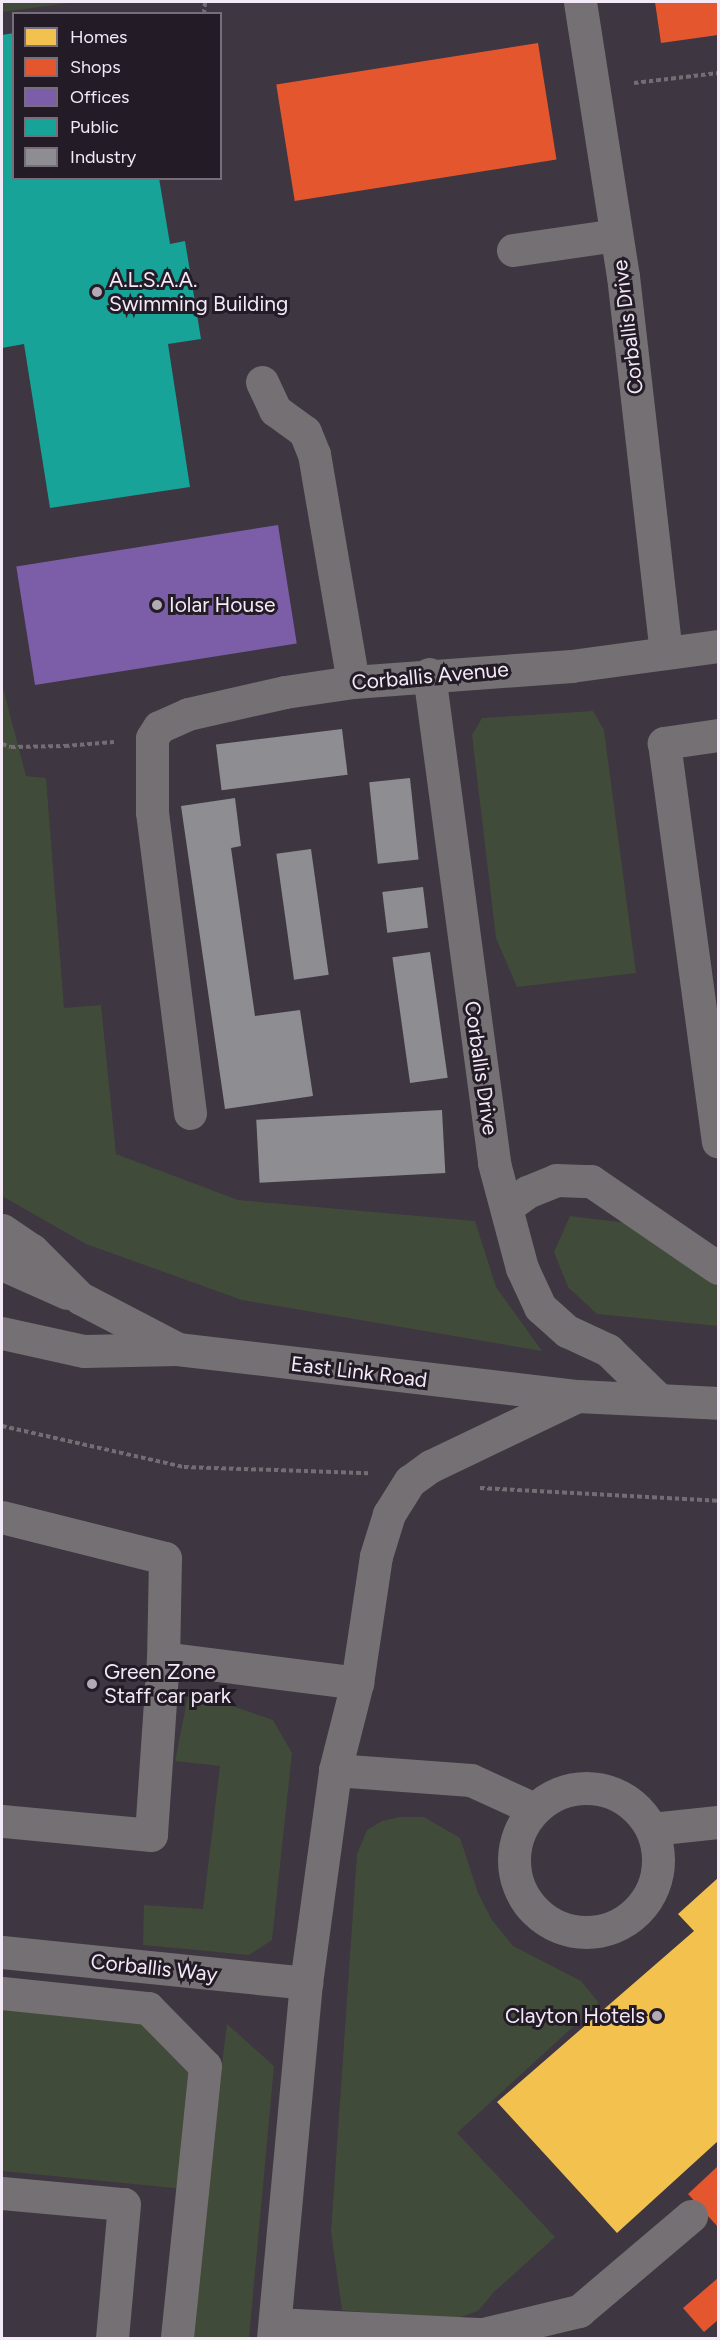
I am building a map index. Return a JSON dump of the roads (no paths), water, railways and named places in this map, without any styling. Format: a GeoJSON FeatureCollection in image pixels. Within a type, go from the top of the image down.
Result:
{"type":"FeatureCollection","features":[{"type":"Feature","properties":{"kind":"street","name":"Corballis Drive"},"geometry":{"type":"LineString","coordinates":[[580,2],[616,235],[666,653]]}},
{"type":"Feature","properties":{"kind":"street"},"geometry":{"type":"LineString","coordinates":[[513,250],[616,235]]}},
{"type":"Feature","properties":{"kind":"street"},"geometry":{"type":"LineString","coordinates":[[262,382],[272,405],[305,432],[314,454],[353,682]]}},
{"type":"Feature","properties":{"kind":"street","name":"Corballis Avenue"},"geometry":{"type":"LineString","coordinates":[[190,1113],[152,812],[139,739],[188,714],[285,692],[429,674],[571,666],[718,646]]}},
{"type":"Feature","properties":{"kind":"street","name":"Corballis Drive"},"geometry":{"type":"LineString","coordinates":[[429,674],[494,1163],[508,1206],[522,1268],[540,1307],[567,1330],[608,1350],[657,1398]]}},
{"type":"Feature","properties":{"kind":"street"},"geometry":{"type":"LineString","coordinates":[[718,735],[663,743],[718,1141]]}},
{"type":"Feature","properties":{"kind":"street"},"geometry":{"type":"LineString","coordinates":[[508,1206],[527,1191],[556,1180],[591,1181],[718,1268]]}},
{"type":"Feature","properties":{"kind":"street"},"geometry":{"type":"LineString","coordinates":[[2,1230],[32,1250],[80,1298]]}},
{"type":"Feature","properties":{"kind":"street"},"geometry":{"type":"LineString","coordinates":[[2,1264],[80,1298],[177,1349]]}},
{"type":"Feature","properties":{"kind":"street","name":"East Link Road"},"geometry":{"type":"LineString","coordinates":[[2,1333],[84,1351],[177,1349],[577,1396],[657,1398],[718,1403]]}},
{"type":"Feature","properties":{"kind":"street"},"geometry":{"type":"LineString","coordinates":[[577,1396],[453,1453],[410,1481],[389,1514],[376,1556],[357,1683],[335,1770],[306,1983],[274,2331],[483,2334],[579,2311],[691,2216]]}},
{"type":"Feature","properties":{"kind":"street"},"geometry":{"type":"LineString","coordinates":[[2,1517],[165,1558],[163,1658],[151,1835],[2,1821]]}},
{"type":"Feature","properties":{"kind":"street"},"geometry":{"type":"LineString","coordinates":[[163,1658],[357,1683]]}},
{"type":"Feature","properties":{"kind":"street"},"geometry":{"type":"LineString","coordinates":[[335,1770],[471,1780],[534,1809]]}},
{"type":"Feature","properties":{"kind":"street"},"geometry":{"type":"LineString","coordinates":[[598,1788],[620,1796],[639,1810],[652,1829],[659,1851],[658,1875],[649,1897],[633,1916],[612,1929],[588,1933],[564,1930],[542,1918],[531,1906],[515,1878],[513,1853],[520,1829],[534,1809],[564,1791],[598,1788]]}},
{"type":"Feature","properties":{"kind":"street"},"geometry":{"type":"LineString","coordinates":[[652,1829],[718,1822]]}},
{"type":"Feature","properties":{"kind":"street","name":"Corballis Way"},"geometry":{"type":"LineString","coordinates":[[2,1953],[306,1983]]}},
{"type":"Feature","properties":{"kind":"street"},"geometry":{"type":"LineString","coordinates":[[2,1993],[148,2008],[205,2066],[177,2338]]}},
{"type":"Feature","properties":{"kind":"street"},"geometry":{"type":"LineString","coordinates":[[2,2193],[124,2204],[112,2338]]}},
{"type":"Feature","properties":{"kind":"place","name":"A.L.S.A.A. Swimming Building"},"geometry":{"type":"Point","coordinates":[97,292]}},
{"type":"Feature","properties":{"kind":"place","name":"Iolar House"},"geometry":{"type":"Point","coordinates":[157,605]}},
{"type":"Feature","properties":{"kind":"place","name":"Green Zone Staff car park"},"geometry":{"type":"Point","coordinates":[92,1684]}},
{"type":"Feature","properties":{"kind":"place","name":"Clayton Hotels"},"geometry":{"type":"Point","coordinates":[657,2016]}}]}
